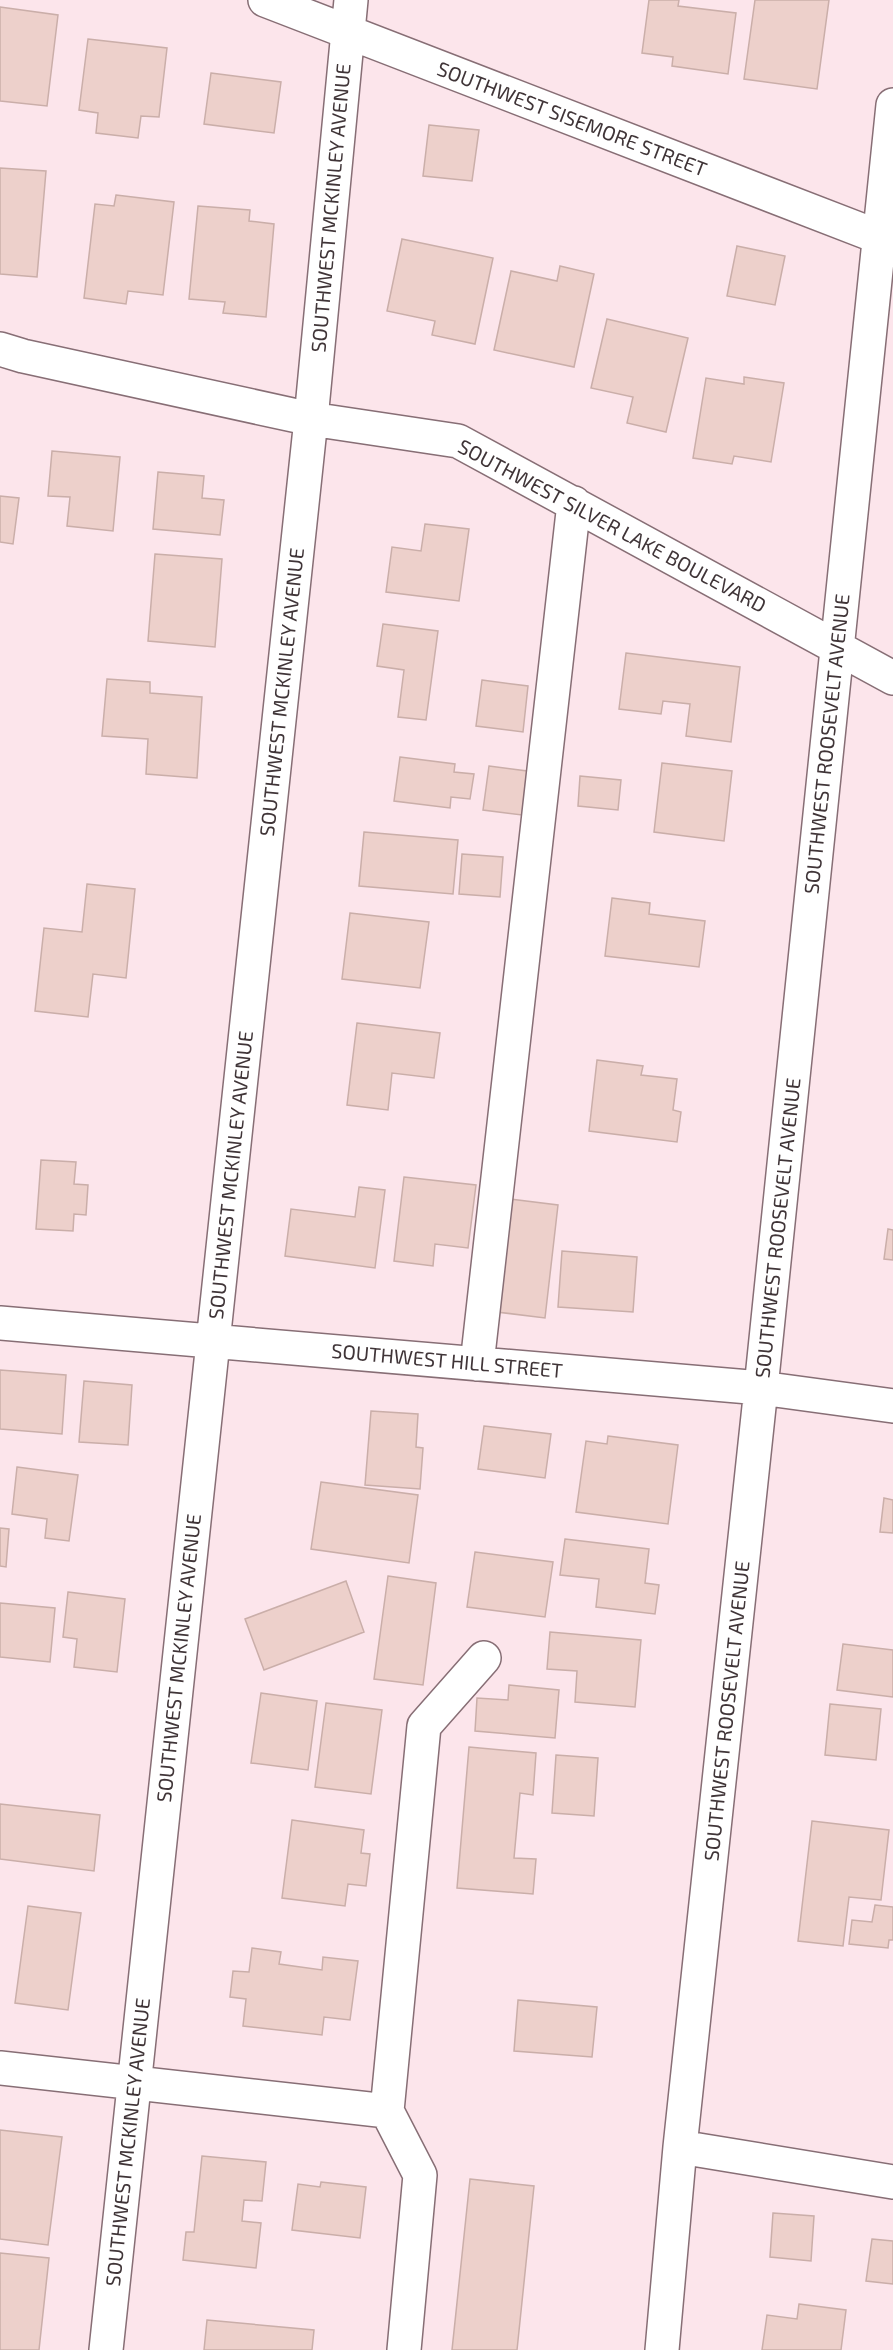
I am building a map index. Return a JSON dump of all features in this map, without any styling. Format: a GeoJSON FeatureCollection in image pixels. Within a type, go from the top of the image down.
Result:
{"type":"FeatureCollection","features":[{"type":"Feature","properties":{"kind":"street","name":"SOUTHWEST SISEMORE STREET"},"geometry":{"type":"LineString","coordinates":[[265,0],[879,237]]}},
{"type":"Feature","properties":{"kind":"street","name":"SOUTHWEST MCKINLEY AVENUE"},"geometry":{"type":"LineString","coordinates":[[106,2350],[311,419],[351,0]]}},
{"type":"Feature","properties":{"kind":"street","name":"SOUTHWEST ROOSEVELT AVENUE"},"geometry":{"type":"LineString","coordinates":[[662,2350],[680,2147],[761,1388],[893,105]]}},
{"type":"Feature","properties":{"kind":"street","name":"SOUTHWEST SILVER LAKE BOULEVARD"},"geometry":{"type":"LineString","coordinates":[[0,349],[311,419],[458,441],[893,678]]}},
{"type":"Feature","properties":{"kind":"street"},"geometry":{"type":"LineString","coordinates":[[477,1364],[574,503]]}},
{"type":"Feature","properties":{"kind":"street","name":"SOUTHWEST HILL STREET"},"geometry":{"type":"LineString","coordinates":[[0,1323],[761,1388],[893,1406]]}},
{"type":"Feature","properties":{"kind":"street"},"geometry":{"type":"LineString","coordinates":[[404,2350],[420,2175],[387,2111],[424,1726],[484,1658]]}},
{"type":"Feature","properties":{"kind":"street"},"geometry":{"type":"LineString","coordinates":[[0,2068],[387,2111]]}},
{"type":"Feature","properties":{"kind":"street"},"geometry":{"type":"LineString","coordinates":[[680,2147],[893,2182]]}},
{"type":"Feature","properties":{"kind":"building"},"geometry":{"type":"Polygon","coordinates":[[[649,0],[679,0],[678,6],[736,13],[728,74],[672,66],[673,57],[642,53],[649,0]]]}},
{"type":"Feature","properties":{"kind":"building"},"geometry":{"type":"Polygon","coordinates":[[[755,0],[829,0],[817,89],[744,79],[755,0]]]}},
{"type":"Feature","properties":{"kind":"building"},"geometry":{"type":"Polygon","coordinates":[[[0,7],[58,15],[47,106],[0,101],[0,7]]]}},
{"type":"Feature","properties":{"kind":"building"},"geometry":{"type":"Polygon","coordinates":[[[88,39],[167,48],[159,117],[141,116],[138,138],[96,133],[98,113],[79,110],[88,39]]]}},
{"type":"Feature","properties":{"kind":"building"},"geometry":{"type":"Polygon","coordinates":[[[211,73],[281,82],[274,133],[204,124],[211,73]]]}},
{"type":"Feature","properties":{"kind":"building"},"geometry":{"type":"Polygon","coordinates":[[[429,125],[479,130],[472,181],[423,176],[429,125]]]}},
{"type":"Feature","properties":{"kind":"building"},"geometry":{"type":"Polygon","coordinates":[[[0,168],[46,171],[37,277],[0,274],[0,168]]]}},
{"type":"Feature","properties":{"kind":"building"},"geometry":{"type":"Polygon","coordinates":[[[116,195],[174,202],[163,295],[128,291],[126,304],[84,298],[95,204],[114,206],[116,195]]]}},
{"type":"Feature","properties":{"kind":"building"},"geometry":{"type":"Polygon","coordinates":[[[198,206],[250,210],[249,221],[274,224],[266,317],[223,313],[225,302],[189,299],[198,206]]]}},
{"type":"Feature","properties":{"kind":"building"},"geometry":{"type":"Polygon","coordinates":[[[402,239],[493,258],[475,344],[432,335],[435,321],[387,311],[402,239]]]}},
{"type":"Feature","properties":{"kind":"building"},"geometry":{"type":"Polygon","coordinates":[[[737,246],[785,256],[775,305],[727,296],[737,246]]]}},
{"type":"Feature","properties":{"kind":"building"},"geometry":{"type":"Polygon","coordinates":[[[560,266],[594,274],[574,367],[494,350],[511,271],[557,281],[560,266]]]}},
{"type":"Feature","properties":{"kind":"building"},"geometry":{"type":"Polygon","coordinates":[[[607,319],[688,338],[666,432],[627,423],[633,397],[591,388],[607,319]]]}},
{"type":"Feature","properties":{"kind":"building"},"geometry":{"type":"Polygon","coordinates":[[[744,377],[784,383],[771,462],[734,456],[732,464],[693,458],[706,378],[744,384],[744,377]]]}},
{"type":"Feature","properties":{"kind":"building"},"geometry":{"type":"Polygon","coordinates":[[[52,451],[120,457],[113,531],[67,526],[70,497],[48,496],[52,451]]]}},
{"type":"Feature","properties":{"kind":"building"},"geometry":{"type":"Polygon","coordinates":[[[158,472],[204,476],[202,498],[224,500],[220,535],[153,529],[158,472]]]}},
{"type":"Feature","properties":{"kind":"building"},"geometry":{"type":"Polygon","coordinates":[[[0,496],[19,498],[13,544],[0,542],[0,496]]]}},
{"type":"Feature","properties":{"kind":"building"},"geometry":{"type":"Polygon","coordinates":[[[425,524],[469,529],[459,601],[386,592],[392,547],[421,551],[425,524]]]}},
{"type":"Feature","properties":{"kind":"building"},"geometry":{"type":"Polygon","coordinates":[[[155,554],[222,559],[215,647],[148,641],[155,554]]]}},
{"type":"Feature","properties":{"kind":"building"},"geometry":{"type":"Polygon","coordinates":[[[383,624],[438,631],[426,720],[398,717],[404,670],[377,666],[383,624]]]}},
{"type":"Feature","properties":{"kind":"building"},"geometry":{"type":"Polygon","coordinates":[[[626,653],[740,667],[731,742],[686,736],[690,704],[663,701],[661,714],[619,709],[626,653]]]}},
{"type":"Feature","properties":{"kind":"building"},"geometry":{"type":"Polygon","coordinates":[[[107,679],[150,682],[150,693],[202,697],[197,778],[146,774],[148,739],[102,736],[107,679]]]}},
{"type":"Feature","properties":{"kind":"building"},"geometry":{"type":"Polygon","coordinates":[[[482,680],[528,686],[523,732],[476,726],[482,680]]]}},
{"type":"Feature","properties":{"kind":"building"},"geometry":{"type":"Polygon","coordinates":[[[400,757],[455,764],[454,772],[474,774],[470,799],[451,797],[450,808],[394,801],[400,757]]]}},
{"type":"Feature","properties":{"kind":"building"},"geometry":{"type":"Polygon","coordinates":[[[662,763],[732,771],[724,841],[654,832],[662,763]]]}},
{"type":"Feature","properties":{"kind":"building"},"geometry":{"type":"Polygon","coordinates":[[[489,766],[527,771],[522,815],[483,810],[489,766]]]}},
{"type":"Feature","properties":{"kind":"building"},"geometry":{"type":"Polygon","coordinates":[[[580,776],[621,780],[618,810],[578,806],[580,776]]]}},
{"type":"Feature","properties":{"kind":"building"},"geometry":{"type":"Polygon","coordinates":[[[364,832],[458,840],[453,894],[359,886],[364,832]]]}},
{"type":"Feature","properties":{"kind":"building"},"geometry":{"type":"Polygon","coordinates":[[[462,854],[503,857],[500,897],[459,894],[462,854]]]}},
{"type":"Feature","properties":{"kind":"building"},"geometry":{"type":"Polygon","coordinates":[[[87,884],[135,889],[126,978],[93,974],[88,1017],[35,1011],[44,928],[82,932],[87,884]]]}},
{"type":"Feature","properties":{"kind":"building"},"geometry":{"type":"Polygon","coordinates":[[[612,898],[650,903],[649,914],[705,921],[699,967],[605,956],[612,898]]]}},
{"type":"Feature","properties":{"kind":"building"},"geometry":{"type":"Polygon","coordinates":[[[350,913],[429,922],[420,988],[342,979],[350,913]]]}},
{"type":"Feature","properties":{"kind":"building"},"geometry":{"type":"Polygon","coordinates":[[[357,1023],[440,1033],[434,1078],[392,1073],[388,1110],[347,1105],[357,1023]]]}},
{"type":"Feature","properties":{"kind":"building"},"geometry":{"type":"Polygon","coordinates":[[[597,1060],[643,1066],[641,1075],[677,1079],[673,1110],[681,1112],[677,1142],[589,1131],[597,1060]]]}},
{"type":"Feature","properties":{"kind":"building"},"geometry":{"type":"Polygon","coordinates":[[[41,1160],[76,1162],[74,1184],[88,1185],[86,1215],[74,1214],[73,1231],[36,1229],[41,1160]]]}},
{"type":"Feature","properties":{"kind":"building"},"geometry":{"type":"Polygon","coordinates":[[[404,1177],[476,1185],[468,1248],[435,1244],[433,1266],[394,1261],[404,1177]]]}},
{"type":"Feature","properties":{"kind":"building"},"geometry":{"type":"Polygon","coordinates":[[[359,1187],[385,1190],[375,1268],[285,1256],[291,1209],[355,1217],[359,1187]]]}},
{"type":"Feature","properties":{"kind":"building"},"geometry":{"type":"Polygon","coordinates":[[[510,1199],[558,1205],[545,1318],[497,1312],[510,1199]]]}},
{"type":"Feature","properties":{"kind":"building"},"geometry":{"type":"Polygon","coordinates":[[[888,1229],[893,1230],[893,1260],[884,1259],[888,1229]]]}},
{"type":"Feature","properties":{"kind":"building"},"geometry":{"type":"Polygon","coordinates":[[[562,1251],[637,1257],[633,1312],[558,1307],[562,1251]]]}},
{"type":"Feature","properties":{"kind":"building"},"geometry":{"type":"Polygon","coordinates":[[[0,1370],[66,1375],[62,1434],[0,1429],[0,1370]]]}},
{"type":"Feature","properties":{"kind":"building"},"geometry":{"type":"Polygon","coordinates":[[[84,1381],[132,1385],[128,1445],[79,1442],[84,1381]]]}},
{"type":"Feature","properties":{"kind":"building"},"geometry":{"type":"Polygon","coordinates":[[[371,1411],[418,1414],[416,1447],[423,1448],[420,1489],[365,1485],[371,1411]]]}},
{"type":"Feature","properties":{"kind":"building"},"geometry":{"type":"Polygon","coordinates":[[[484,1426],[551,1434],[545,1478],[478,1469],[484,1426]]]}},
{"type":"Feature","properties":{"kind":"building"},"geometry":{"type":"Polygon","coordinates":[[[608,1436],[678,1445],[668,1524],[576,1512],[586,1441],[607,1444],[608,1436]]]}},
{"type":"Feature","properties":{"kind":"building"},"geometry":{"type":"Polygon","coordinates":[[[17,1467],[78,1475],[69,1541],[45,1538],[47,1519],[12,1514],[17,1467]]]}},
{"type":"Feature","properties":{"kind":"building"},"geometry":{"type":"Polygon","coordinates":[[[321,1482],[418,1495],[409,1563],[311,1549],[321,1482]]]}},
{"type":"Feature","properties":{"kind":"building"},"geometry":{"type":"Polygon","coordinates":[[[884,1498],[893,1500],[893,1533],[880,1532],[884,1498]]]}},
{"type":"Feature","properties":{"kind":"building"},"geometry":{"type":"Polygon","coordinates":[[[0,1528],[9,1529],[6,1567],[0,1566],[0,1528]]]}},
{"type":"Feature","properties":{"kind":"building"},"geometry":{"type":"Polygon","coordinates":[[[565,1539],[649,1549],[645,1583],[659,1585],[655,1614],[596,1607],[599,1579],[560,1575],[565,1539]]]}},
{"type":"Feature","properties":{"kind":"building"},"geometry":{"type":"Polygon","coordinates":[[[475,1552],[553,1562],[545,1617],[467,1607],[475,1552]]]}},
{"type":"Feature","properties":{"kind":"building"},"geometry":{"type":"Polygon","coordinates":[[[388,1576],[436,1583],[423,1685],[374,1679],[388,1576]]]}},
{"type":"Feature","properties":{"kind":"building"},"geometry":{"type":"Polygon","coordinates":[[[346,1581],[364,1632],[264,1670],[245,1619],[346,1581]]]}},
{"type":"Feature","properties":{"kind":"building"},"geometry":{"type":"Polygon","coordinates":[[[68,1592],[125,1599],[117,1672],[74,1667],[77,1639],[63,1637],[68,1592]]]}},
{"type":"Feature","properties":{"kind":"building"},"geometry":{"type":"Polygon","coordinates":[[[0,1603],[55,1608],[50,1662],[0,1657],[0,1603]]]}},
{"type":"Feature","properties":{"kind":"building"},"geometry":{"type":"Polygon","coordinates":[[[550,1632],[641,1640],[635,1707],[575,1702],[577,1671],[547,1669],[550,1632]]]}},
{"type":"Feature","properties":{"kind":"building"},"geometry":{"type":"Polygon","coordinates":[[[843,1644],[893,1650],[893,1697],[837,1690],[843,1644]]]}},
{"type":"Feature","properties":{"kind":"building"},"geometry":{"type":"Polygon","coordinates":[[[509,1685],[559,1690],[555,1738],[475,1731],[477,1698],[508,1700],[509,1685]]]}},
{"type":"Feature","properties":{"kind":"building"},"geometry":{"type":"Polygon","coordinates":[[[261,1693],[317,1701],[308,1770],[251,1763],[261,1693]]]}},
{"type":"Feature","properties":{"kind":"building"},"geometry":{"type":"Polygon","coordinates":[[[326,1703],[382,1710],[371,1794],[315,1787],[326,1703]]]}},
{"type":"Feature","properties":{"kind":"building"},"geometry":{"type":"Polygon","coordinates":[[[830,1704],[881,1709],[876,1760],[825,1755],[830,1704]]]}},
{"type":"Feature","properties":{"kind":"building"},"geometry":{"type":"Polygon","coordinates":[[[469,1747],[536,1753],[533,1795],[520,1793],[514,1858],[536,1859],[533,1894],[457,1888],[469,1747]]]}},
{"type":"Feature","properties":{"kind":"building"},"geometry":{"type":"Polygon","coordinates":[[[556,1755],[598,1758],[594,1816],[552,1813],[556,1755]]]}},
{"type":"Feature","properties":{"kind":"building"},"geometry":{"type":"Polygon","coordinates":[[[0,1804],[100,1815],[94,1871],[0,1859],[0,1804]]]}},
{"type":"Feature","properties":{"kind":"building"},"geometry":{"type":"Polygon","coordinates":[[[292,1820],[364,1830],[361,1853],[370,1854],[366,1886],[348,1884],[345,1906],[282,1898],[292,1820]]]}},
{"type":"Feature","properties":{"kind":"building"},"geometry":{"type":"Polygon","coordinates":[[[812,1821],[889,1830],[881,1900],[849,1897],[843,1946],[798,1941],[812,1821]]]}},
{"type":"Feature","properties":{"kind":"building"},"geometry":{"type":"Polygon","coordinates":[[[875,1905],[893,1907],[893,1940],[889,1940],[888,1948],[849,1944],[852,1920],[872,1922],[875,1905]]]}},
{"type":"Feature","properties":{"kind":"building"},"geometry":{"type":"Polygon","coordinates":[[[28,1906],[81,1913],[68,2010],[15,2003],[28,1906]]]}},
{"type":"Feature","properties":{"kind":"building"},"geometry":{"type":"Polygon","coordinates":[[[252,1948],[281,1952],[279,1964],[322,1970],[323,1957],[358,1961],[350,2020],[324,2017],[322,2035],[243,2026],[246,1999],[230,1997],[233,1971],[249,1972],[252,1948]]]}},
{"type":"Feature","properties":{"kind":"building"},"geometry":{"type":"Polygon","coordinates":[[[518,2000],[597,2007],[592,2057],[514,2051],[518,2000]]]}},
{"type":"Feature","properties":{"kind":"building"},"geometry":{"type":"Polygon","coordinates":[[[0,2130],[62,2137],[48,2245],[0,2239],[0,2130]]]}},
{"type":"Feature","properties":{"kind":"building"},"geometry":{"type":"Polygon","coordinates":[[[202,2156],[266,2162],[262,2201],[244,2200],[242,2221],[261,2223],[256,2268],[183,2260],[186,2232],[194,2232],[202,2156]]]}},
{"type":"Feature","properties":{"kind":"building"},"geometry":{"type":"Polygon","coordinates":[[[470,2179],[534,2186],[517,2350],[452,2350],[470,2179]]]}},
{"type":"Feature","properties":{"kind":"building"},"geometry":{"type":"Polygon","coordinates":[[[321,2182],[366,2187],[360,2238],[292,2230],[298,2184],[320,2187],[321,2182]]]}},
{"type":"Feature","properties":{"kind":"building"},"geometry":{"type":"Polygon","coordinates":[[[773,2213],[814,2216],[811,2261],[770,2257],[773,2213]]]}},
{"type":"Feature","properties":{"kind":"building"},"geometry":{"type":"Polygon","coordinates":[[[872,2239],[893,2241],[893,2284],[866,2281],[872,2239]]]}},
{"type":"Feature","properties":{"kind":"building"},"geometry":{"type":"Polygon","coordinates":[[[0,2253],[49,2258],[39,2350],[0,2350],[0,2253]]]}},
{"type":"Feature","properties":{"kind":"building"},"geometry":{"type":"Polygon","coordinates":[[[799,2304],[846,2310],[841,2350],[762,2350],[767,2315],[797,2319],[799,2304]]]}},
{"type":"Feature","properties":{"kind":"building"},"geometry":{"type":"Polygon","coordinates":[[[207,2320],[314,2330],[312,2350],[204,2350],[207,2320]]]}}]}
